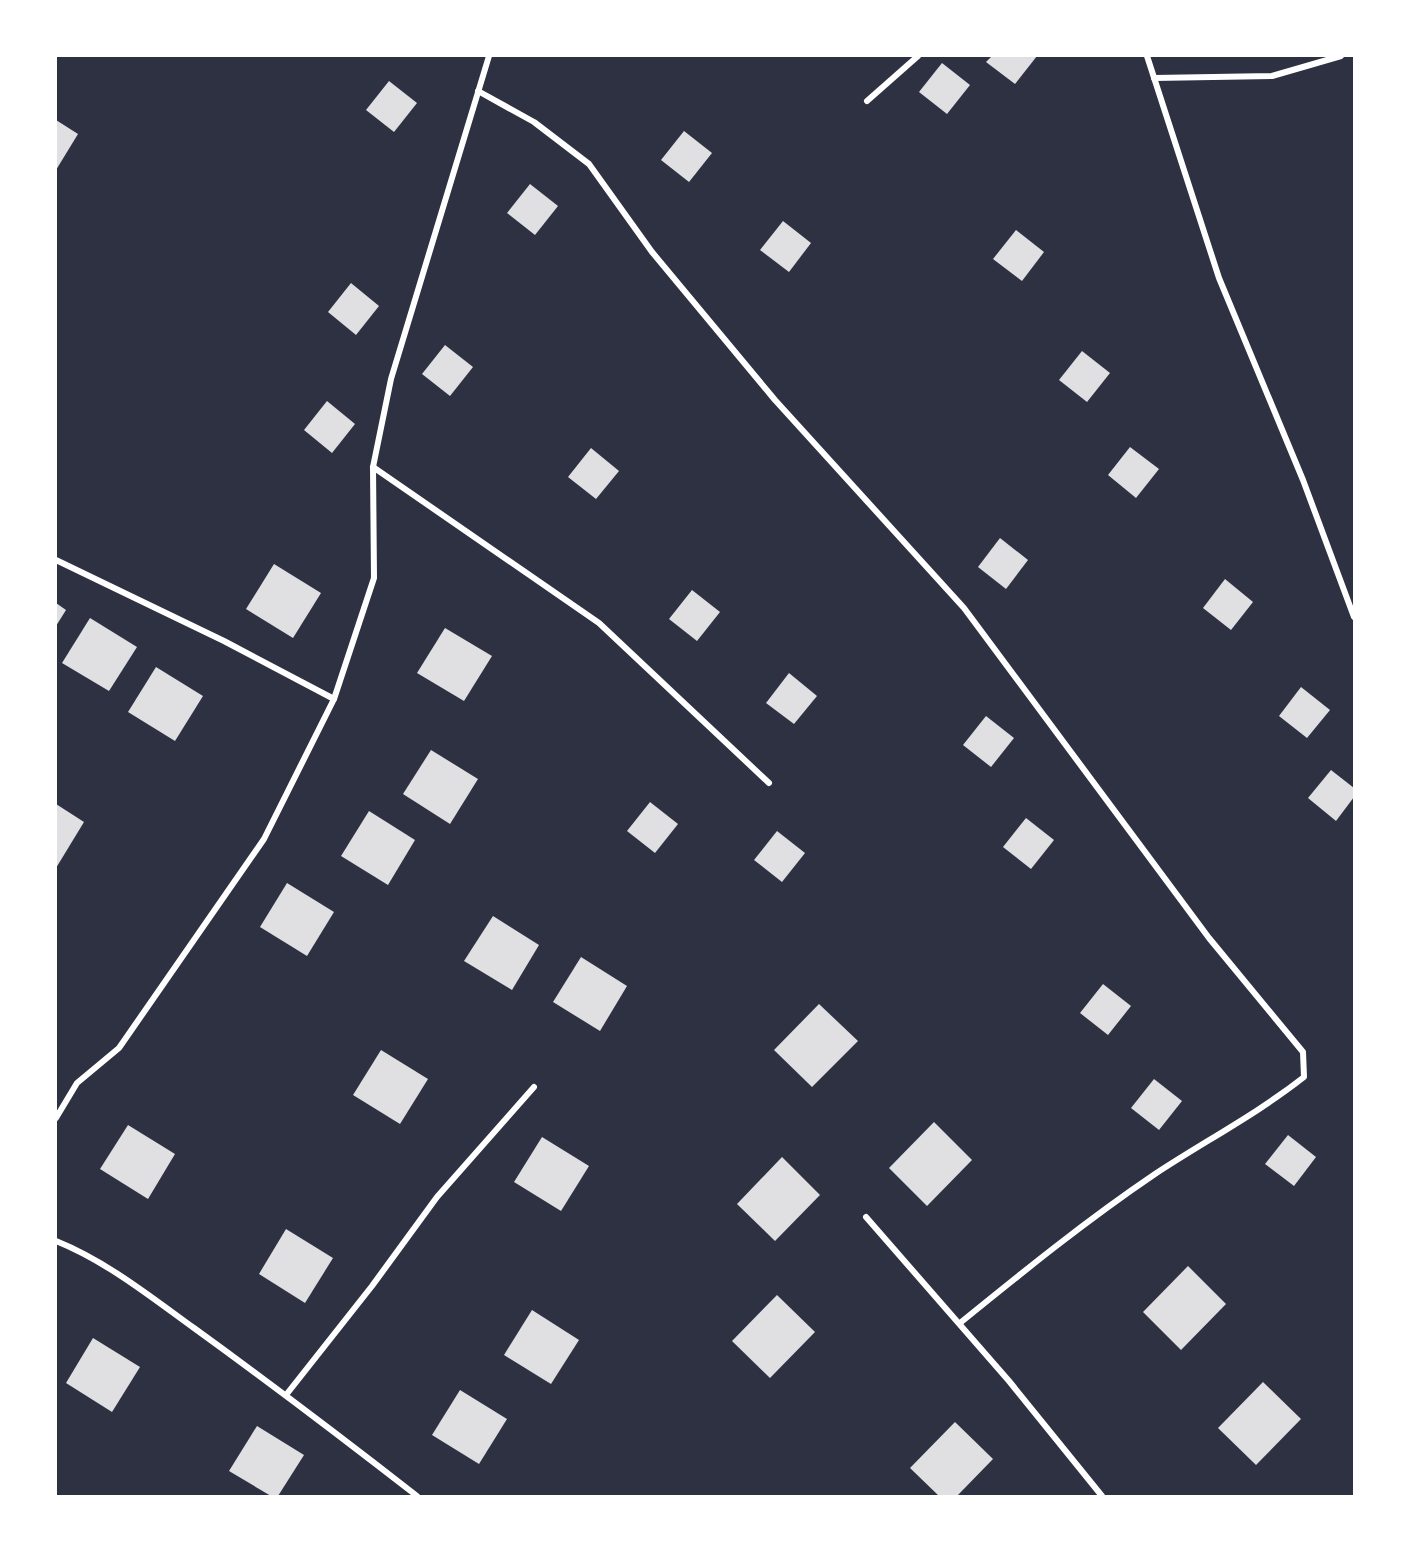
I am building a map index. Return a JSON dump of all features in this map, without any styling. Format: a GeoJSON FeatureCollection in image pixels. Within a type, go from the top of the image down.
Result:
{"type":"FeatureCollection","features":[{"type":"Feature","properties":{"kind":"street"},"geometry":{"type":"LineString","coordinates":[[56,1118],[77,1083],[118,1048],[264,839],[334,699],[374,578],[373,467],[391,379],[489,56]]}},
{"type":"Feature","properties":{"kind":"street"},"geometry":{"type":"LineString","coordinates":[[867,101],[918,56]]}},
{"type":"Feature","properties":{"kind":"street"},"geometry":{"type":"LineString","coordinates":[[1147,56],[1219,278],[1303,480],[1354,616]]}},
{"type":"Feature","properties":{"kind":"street"},"geometry":{"type":"LineString","coordinates":[[1154,78],[1272,76],[1341,56]]}},
{"type":"Feature","properties":{"kind":"street"},"geometry":{"type":"LineString","coordinates":[[478,91],[534,122],[589,164],[652,252],[775,400],[964,608],[1209,938],[1303,1052],[1304,1077],[1270,1103],[1156,1174],[1059,1243],[960,1323]]}},
{"type":"Feature","properties":{"kind":"street"},"geometry":{"type":"LineString","coordinates":[[373,467],[599,623],[769,783]]}},
{"type":"Feature","properties":{"kind":"street"},"geometry":{"type":"LineString","coordinates":[[56,560],[224,641],[334,699]]}},
{"type":"Feature","properties":{"kind":"street"},"geometry":{"type":"LineString","coordinates":[[286,1395],[372,1286],[437,1197],[534,1087]]}},
{"type":"Feature","properties":{"kind":"street"},"geometry":{"type":"LineString","coordinates":[[866,1217],[960,1323],[1102,1497]]}},
{"type":"Feature","properties":{"kind":"street"},"geometry":{"type":"LineString","coordinates":[[56,1241],[81,1251],[155,1300],[286,1395],[417,1497]]}},
{"type":"Feature","properties":{"kind":"building"},"geometry":{"type":"Polygon","coordinates":[[[992,56],[1037,56],[1015,84],[986,62],[992,56]]]}},
{"type":"Feature","properties":{"kind":"building"},"geometry":{"type":"Polygon","coordinates":[[[942,63],[970,85],[947,114],[919,92],[942,63]]]}},
{"type":"Feature","properties":{"kind":"building"},"geometry":{"type":"Polygon","coordinates":[[[389,81],[417,103],[394,132],[366,110],[389,81]]]}},
{"type":"Feature","properties":{"kind":"building"},"geometry":{"type":"Polygon","coordinates":[[[56,120],[78,134],[56,170],[56,120]]]}},
{"type":"Feature","properties":{"kind":"building"},"geometry":{"type":"Polygon","coordinates":[[[684,131],[712,153],[689,182],[661,160],[684,131]]]}},
{"type":"Feature","properties":{"kind":"building"},"geometry":{"type":"Polygon","coordinates":[[[530,184],[558,206],[535,235],[507,213],[530,184]]]}},
{"type":"Feature","properties":{"kind":"building"},"geometry":{"type":"Polygon","coordinates":[[[783,221],[811,243],[789,272],[760,250],[783,221]]]}},
{"type":"Feature","properties":{"kind":"building"},"geometry":{"type":"Polygon","coordinates":[[[1016,230],[1044,252],[1022,281],[993,259],[1016,230]]]}},
{"type":"Feature","properties":{"kind":"building"},"geometry":{"type":"Polygon","coordinates":[[[351,283],[379,306],[356,335],[328,312],[351,283]]]}},
{"type":"Feature","properties":{"kind":"building"},"geometry":{"type":"Polygon","coordinates":[[[445,345],[473,367],[450,396],[422,374],[445,345]]]}},
{"type":"Feature","properties":{"kind":"building"},"geometry":{"type":"Polygon","coordinates":[[[1082,351],[1110,373],[1087,402],[1059,380],[1082,351]]]}},
{"type":"Feature","properties":{"kind":"building"},"geometry":{"type":"Polygon","coordinates":[[[327,401],[355,424],[332,453],[304,430],[327,401]]]}},
{"type":"Feature","properties":{"kind":"building"},"geometry":{"type":"Polygon","coordinates":[[[1130,447],[1159,469],[1136,498],[1108,475],[1130,447]]]}},
{"type":"Feature","properties":{"kind":"building"},"geometry":{"type":"Polygon","coordinates":[[[591,448],[619,471],[596,499],[568,477],[591,448]]]}},
{"type":"Feature","properties":{"kind":"building"},"geometry":{"type":"Polygon","coordinates":[[[1000,538],[1028,560],[1006,589],[978,567],[1000,538]]]}},
{"type":"Feature","properties":{"kind":"building"},"geometry":{"type":"Polygon","coordinates":[[[274,564],[321,593],[293,638],[246,609],[274,564]]]}},
{"type":"Feature","properties":{"kind":"building"},"geometry":{"type":"Polygon","coordinates":[[[1225,579],[1253,602],[1231,630],[1203,608],[1225,579]]]}},
{"type":"Feature","properties":{"kind":"building"},"geometry":{"type":"Polygon","coordinates":[[[692,590],[720,612],[697,641],[669,619],[692,590]]]}},
{"type":"Feature","properties":{"kind":"building"},"geometry":{"type":"Polygon","coordinates":[[[56,603],[66,610],[56,626],[56,603]]]}},
{"type":"Feature","properties":{"kind":"building"},"geometry":{"type":"Polygon","coordinates":[[[90,618],[137,647],[109,691],[62,663],[90,618]]]}},
{"type":"Feature","properties":{"kind":"building"},"geometry":{"type":"Polygon","coordinates":[[[445,628],[492,656],[464,701],[417,673],[445,628]]]}},
{"type":"Feature","properties":{"kind":"building"},"geometry":{"type":"Polygon","coordinates":[[[156,667],[203,696],[175,741],[128,712],[156,667]]]}},
{"type":"Feature","properties":{"kind":"building"},"geometry":{"type":"Polygon","coordinates":[[[789,673],[817,696],[794,724],[766,703],[789,673]]]}},
{"type":"Feature","properties":{"kind":"building"},"geometry":{"type":"Polygon","coordinates":[[[1301,687],[1330,710],[1307,738],[1279,716],[1301,687]]]}},
{"type":"Feature","properties":{"kind":"building"},"geometry":{"type":"Polygon","coordinates":[[[986,716],[1014,738],[991,767],[963,745],[986,716]]]}},
{"type":"Feature","properties":{"kind":"building"},"geometry":{"type":"Polygon","coordinates":[[[431,750],[478,779],[450,824],[403,794],[431,750]]]}},
{"type":"Feature","properties":{"kind":"building"},"geometry":{"type":"Polygon","coordinates":[[[1331,770],[1354,788],[1354,797],[1336,821],[1308,798],[1331,770]]]}},
{"type":"Feature","properties":{"kind":"building"},"geometry":{"type":"Polygon","coordinates":[[[650,802],[678,824],[655,853],[627,831],[650,802]]]}},
{"type":"Feature","properties":{"kind":"building"},"geometry":{"type":"Polygon","coordinates":[[[56,804],[84,822],[56,868],[56,804]]]}},
{"type":"Feature","properties":{"kind":"building"},"geometry":{"type":"Polygon","coordinates":[[[369,811],[415,840],[388,885],[341,856],[369,811]]]}},
{"type":"Feature","properties":{"kind":"building"},"geometry":{"type":"Polygon","coordinates":[[[1026,818],[1054,840],[1031,869],[1003,847],[1026,818]]]}},
{"type":"Feature","properties":{"kind":"building"},"geometry":{"type":"Polygon","coordinates":[[[777,831],[805,853],[782,882],[754,860],[777,831]]]}},
{"type":"Feature","properties":{"kind":"building"},"geometry":{"type":"Polygon","coordinates":[[[287,883],[334,912],[307,956],[260,927],[287,883]]]}},
{"type":"Feature","properties":{"kind":"building"},"geometry":{"type":"Polygon","coordinates":[[[493,916],[539,945],[512,990],[464,961],[493,916]]]}},
{"type":"Feature","properties":{"kind":"building"},"geometry":{"type":"Polygon","coordinates":[[[581,957],[627,986],[600,1031],[553,1002],[581,957]]]}},
{"type":"Feature","properties":{"kind":"building"},"geometry":{"type":"Polygon","coordinates":[[[1103,984],[1131,1006],[1108,1035],[1080,1013],[1103,984]]]}},
{"type":"Feature","properties":{"kind":"building"},"geometry":{"type":"Polygon","coordinates":[[[819,1004],[858,1041],[812,1087],[774,1050],[819,1004]]]}},
{"type":"Feature","properties":{"kind":"building"},"geometry":{"type":"Polygon","coordinates":[[[381,1050],[428,1079],[400,1124],[353,1095],[381,1050]]]}},
{"type":"Feature","properties":{"kind":"building"},"geometry":{"type":"Polygon","coordinates":[[[1154,1079],[1182,1101],[1159,1130],[1131,1108],[1154,1079]]]}},
{"type":"Feature","properties":{"kind":"building"},"geometry":{"type":"Polygon","coordinates":[[[934,1122],[972,1160],[927,1206],[889,1168],[934,1122]]]}},
{"type":"Feature","properties":{"kind":"building"},"geometry":{"type":"Polygon","coordinates":[[[128,1125],[175,1154],[148,1199],[100,1169],[128,1125]]]}},
{"type":"Feature","properties":{"kind":"building"},"geometry":{"type":"Polygon","coordinates":[[[1288,1135],[1316,1157],[1294,1186],[1265,1164],[1288,1135]]]}},
{"type":"Feature","properties":{"kind":"building"},"geometry":{"type":"Polygon","coordinates":[[[542,1137],[589,1166],[561,1211],[514,1182],[542,1137]]]}},
{"type":"Feature","properties":{"kind":"building"},"geometry":{"type":"Polygon","coordinates":[[[782,1157],[820,1195],[775,1241],[737,1204],[782,1157]]]}},
{"type":"Feature","properties":{"kind":"building"},"geometry":{"type":"Polygon","coordinates":[[[286,1229],[333,1258],[305,1303],[259,1274],[286,1229]]]}},
{"type":"Feature","properties":{"kind":"building"},"geometry":{"type":"Polygon","coordinates":[[[1188,1266],[1226,1304],[1181,1350],[1143,1312],[1188,1266]]]}},
{"type":"Feature","properties":{"kind":"building"},"geometry":{"type":"Polygon","coordinates":[[[777,1295],[815,1332],[770,1378],[732,1341],[777,1295]]]}},
{"type":"Feature","properties":{"kind":"building"},"geometry":{"type":"Polygon","coordinates":[[[532,1310],[579,1340],[551,1384],[504,1355],[532,1310]]]}},
{"type":"Feature","properties":{"kind":"building"},"geometry":{"type":"Polygon","coordinates":[[[93,1338],[140,1367],[112,1412],[66,1383],[93,1338]]]}},
{"type":"Feature","properties":{"kind":"building"},"geometry":{"type":"Polygon","coordinates":[[[1263,1382],[1301,1419],[1256,1465],[1218,1428],[1263,1382]]]}},
{"type":"Feature","properties":{"kind":"building"},"geometry":{"type":"Polygon","coordinates":[[[460,1390],[507,1419],[479,1464],[432,1435],[460,1390]]]}},
{"type":"Feature","properties":{"kind":"building"},"geometry":{"type":"Polygon","coordinates":[[[955,1422],[993,1459],[957,1496],[939,1496],[910,1468],[955,1422]]]}},
{"type":"Feature","properties":{"kind":"building"},"geometry":{"type":"Polygon","coordinates":[[[257,1426],[304,1455],[278,1496],[271,1496],[229,1471],[257,1426]]]}}]}
